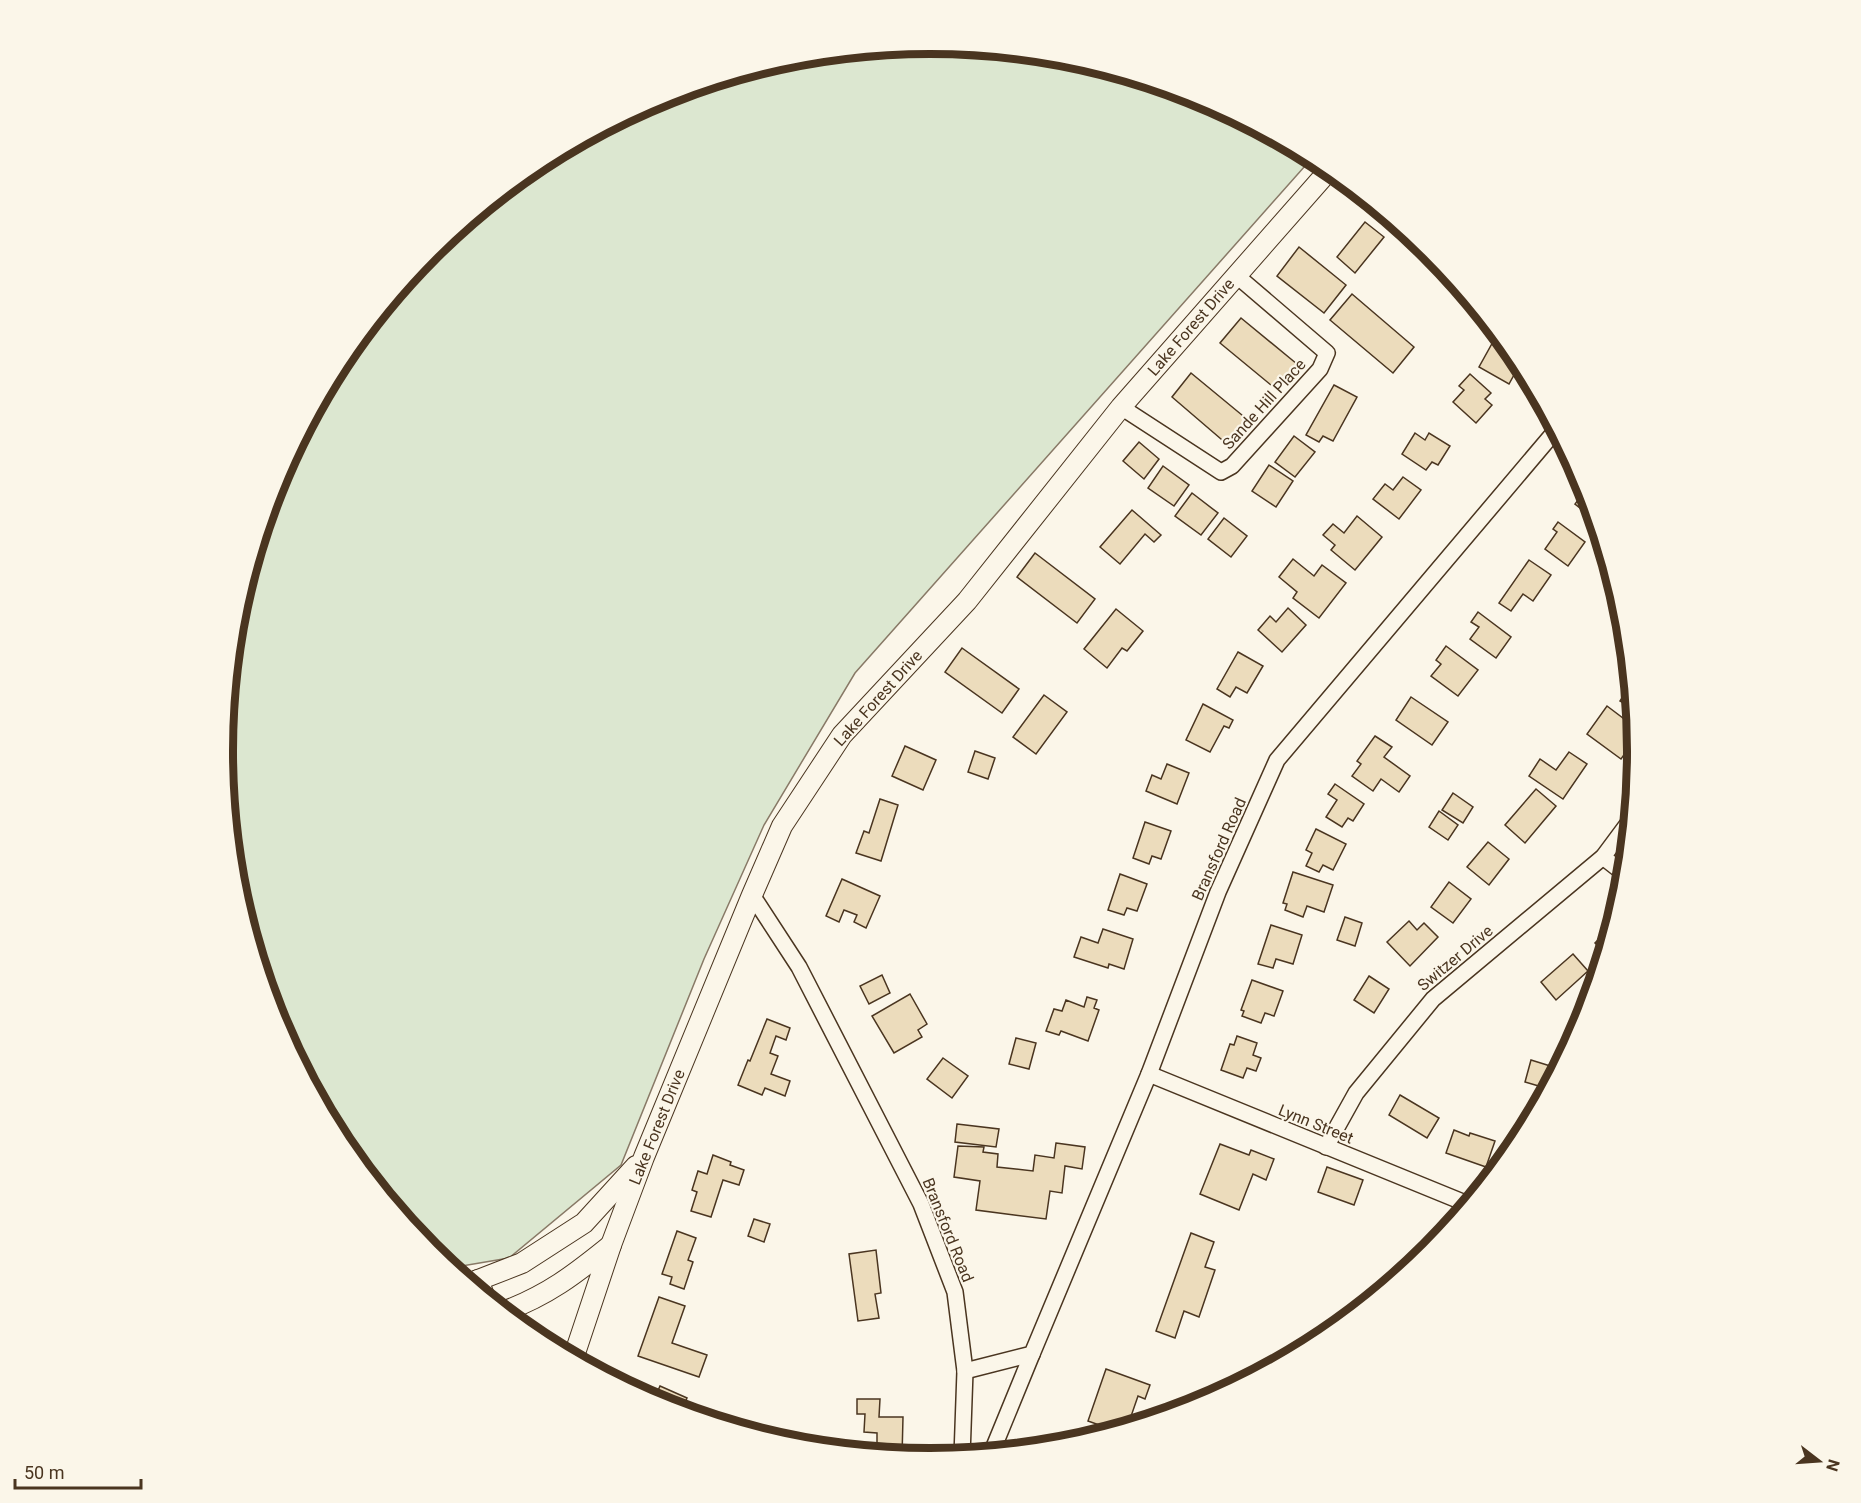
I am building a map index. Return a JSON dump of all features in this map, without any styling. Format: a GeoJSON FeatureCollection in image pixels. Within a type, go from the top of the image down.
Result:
{"type":"FeatureCollection","features":[{"type":"Feature","properties":{"kind":"street","name":"Lake Forest Drive"},"geometry":{"type":"LineString","coordinates":[[575,1352],[611,1245],[644,1157],[782,826],[842,735],[967,601],[1121,407],[1323,176]]}},
{"type":"Feature","properties":{"kind":"street","name":"Sande Hill Place"},"geometry":{"type":"LineString","coordinates":[[1121,407],[1221,472],[1232,466],[1320,369],[1327,353],[1237,276]]}},
{"type":"Feature","properties":{"kind":"street","name":"Bransford Road"},"geometry":{"type":"LineString","coordinates":[[994,1446],[1149,1074],[1218,892],[1277,760],[1552,435]]}},
{"type":"Feature","properties":{"kind":"street","name":"Switzer Drive"},"geometry":{"type":"LineString","coordinates":[[1326,1147],[1356,1093],[1433,999],[1603,857],[1623,829]]}},
{"type":"Feature","properties":{"kind":"street"},"geometry":{"type":"LineString","coordinates":[[1603,857],[1618,869]]}},
{"type":"Feature","properties":{"kind":"street","name":"Bransford Road"},"geometry":{"type":"LineString","coordinates":[[752,895],[799,967],[921,1204],[955,1292],[965,1371],[962,1448]]}},
{"type":"Feature","properties":{"kind":"street","name":"Lynn Street"},"geometry":{"type":"LineString","coordinates":[[1149,1074],[1462,1202]]}},
{"type":"Feature","properties":{"kind":"street"},"geometry":{"type":"LineString","coordinates":[[481,1285],[522,1263],[584,1223],[644,1157]]}},
{"type":"Feature","properties":{"kind":"street"},"geometry":{"type":"LineString","coordinates":[[512,1309],[528,1303],[564,1283],[611,1245]]}},
{"type":"Feature","properties":{"kind":"street"},"geometry":{"type":"LineString","coordinates":[[965,1371],[1032,1354]]}},
{"type":"Feature","properties":{"kind":"green space"},"geometry":{"type":"Polygon","coordinates":[[[930,54],[976,55],[1067,67],[1155,91],[1197,107],[1279,147],[1306,165],[855,673],[764,825],[704,959],[621,1165],[509,1258],[460,1266],[406,1211],[351,1139],[326,1100],[305,1060],[270,976],[246,888],[239,843],[234,797],[234,706],[246,615],[257,571],[270,527],[305,443],[326,403],[377,327],[437,258],[471,227],[506,198],[582,147],[664,107],[706,91],[794,67],[885,55],[930,54]]]}},
{"type":"Feature","properties":{"kind":"building"},"geometry":{"type":"Polygon","coordinates":[[[1365,222],[1384,237],[1355,273],[1337,257],[1365,222]]]}},
{"type":"Feature","properties":{"kind":"building"},"geometry":{"type":"Polygon","coordinates":[[[1299,247],[1346,285],[1324,313],[1277,276],[1299,247]]]}},
{"type":"Feature","properties":{"kind":"building"},"geometry":{"type":"Polygon","coordinates":[[[1352,294],[1414,347],[1393,373],[1330,320],[1352,294]]]}},
{"type":"Feature","properties":{"kind":"building"},"geometry":{"type":"Polygon","coordinates":[[[1241,318],[1297,364],[1277,390],[1220,343],[1241,318]]]}},
{"type":"Feature","properties":{"kind":"building"},"geometry":{"type":"Polygon","coordinates":[[[1494,341],[1515,372],[1509,384],[1479,367],[1494,341]]]}},
{"type":"Feature","properties":{"kind":"building"},"geometry":{"type":"Polygon","coordinates":[[[1191,373],[1248,420],[1228,445],[1172,397],[1191,373]]]}},
{"type":"Feature","properties":{"kind":"building"},"geometry":{"type":"Polygon","coordinates":[[[1470,374],[1491,393],[1485,399],[1492,405],[1476,423],[1453,402],[1464,390],[1459,386],[1470,374]]]}},
{"type":"Feature","properties":{"kind":"building"},"geometry":{"type":"Polygon","coordinates":[[[1334,385],[1357,397],[1333,441],[1323,436],[1319,442],[1306,435],[1334,385]]]}},
{"type":"Feature","properties":{"kind":"building"},"geometry":{"type":"Polygon","coordinates":[[[1415,433],[1425,440],[1429,433],[1450,446],[1438,465],[1432,462],[1426,470],[1402,454],[1415,433]]]}},
{"type":"Feature","properties":{"kind":"building"},"geometry":{"type":"Polygon","coordinates":[[[1294,436],[1315,452],[1295,477],[1275,462],[1294,436]]]}},
{"type":"Feature","properties":{"kind":"building"},"geometry":{"type":"Polygon","coordinates":[[[1139,442],[1159,459],[1144,479],[1123,461],[1139,442]]]}},
{"type":"Feature","properties":{"kind":"building"},"geometry":{"type":"Polygon","coordinates":[[[1269,465],[1293,481],[1276,507],[1252,491],[1269,465]]]}},
{"type":"Feature","properties":{"kind":"building"},"geometry":{"type":"Polygon","coordinates":[[[1163,466],[1189,485],[1174,506],[1148,488],[1163,466]]]}},
{"type":"Feature","properties":{"kind":"building"},"geometry":{"type":"Polygon","coordinates":[[[1403,477],[1421,490],[1399,519],[1373,499],[1385,484],[1393,490],[1403,477]]]}},
{"type":"Feature","properties":{"kind":"building"},"geometry":{"type":"Polygon","coordinates":[[[1192,493],[1218,513],[1201,535],[1175,516],[1192,493]]]}},
{"type":"Feature","properties":{"kind":"building"},"geometry":{"type":"Polygon","coordinates":[[[1580,498],[1585,512],[1575,504],[1580,498]]]}},
{"type":"Feature","properties":{"kind":"building"},"geometry":{"type":"Polygon","coordinates":[[[1132,510],[1161,535],[1154,542],[1145,534],[1120,564],[1100,547],[1132,510]]]}},
{"type":"Feature","properties":{"kind":"building"},"geometry":{"type":"Polygon","coordinates":[[[1357,516],[1382,537],[1355,570],[1331,550],[1335,545],[1323,535],[1333,524],[1344,533],[1357,516]]]}},
{"type":"Feature","properties":{"kind":"building"},"geometry":{"type":"Polygon","coordinates":[[[1224,518],[1247,536],[1231,557],[1208,539],[1224,518]]]}},
{"type":"Feature","properties":{"kind":"building"},"geometry":{"type":"Polygon","coordinates":[[[1558,522],[1585,542],[1568,566],[1545,549],[1557,532],[1553,529],[1558,522]]]}},
{"type":"Feature","properties":{"kind":"building"},"geometry":{"type":"Polygon","coordinates":[[[1035,553],[1095,599],[1077,623],[1017,577],[1035,553]]]}},
{"type":"Feature","properties":{"kind":"building"},"geometry":{"type":"Polygon","coordinates":[[[1293,559],[1314,576],[1322,565],[1346,583],[1319,618],[1293,598],[1297,592],[1279,577],[1293,559]]]}},
{"type":"Feature","properties":{"kind":"building"},"geometry":{"type":"Polygon","coordinates":[[[1529,560],[1551,575],[1533,601],[1523,594],[1511,611],[1499,603],[1529,560]]]}},
{"type":"Feature","properties":{"kind":"building"},"geometry":{"type":"Polygon","coordinates":[[[1288,608],[1306,625],[1282,652],[1258,630],[1270,616],[1276,622],[1288,608]]]}},
{"type":"Feature","properties":{"kind":"building"},"geometry":{"type":"Polygon","coordinates":[[[1116,609],[1143,631],[1127,651],[1122,648],[1107,668],[1084,649],[1116,609]]]}},
{"type":"Feature","properties":{"kind":"building"},"geometry":{"type":"Polygon","coordinates":[[[1478,612],[1511,637],[1496,658],[1470,639],[1479,627],[1471,622],[1478,612]]]}},
{"type":"Feature","properties":{"kind":"building"},"geometry":{"type":"Polygon","coordinates":[[[1446,646],[1478,670],[1458,696],[1431,676],[1441,664],[1436,660],[1446,646]]]}},
{"type":"Feature","properties":{"kind":"building"},"geometry":{"type":"Polygon","coordinates":[[[962,648],[1019,689],[1002,713],[945,672],[962,648]]]}},
{"type":"Feature","properties":{"kind":"building"},"geometry":{"type":"Polygon","coordinates":[[[1238,652],[1263,666],[1247,693],[1236,687],[1230,697],[1217,689],[1238,652]]]}},
{"type":"Feature","properties":{"kind":"building"},"geometry":{"type":"Polygon","coordinates":[[[1626,692],[1627,705],[1620,701],[1626,692]]]}},
{"type":"Feature","properties":{"kind":"building"},"geometry":{"type":"Polygon","coordinates":[[[1044,695],[1067,712],[1036,754],[1013,737],[1044,695]]]}},
{"type":"Feature","properties":{"kind":"building"},"geometry":{"type":"Polygon","coordinates":[[[1411,697],[1448,722],[1432,745],[1396,720],[1411,697]]]}},
{"type":"Feature","properties":{"kind":"building"},"geometry":{"type":"Polygon","coordinates":[[[1203,704],[1233,720],[1229,728],[1224,726],[1210,752],[1186,740],[1203,704]]]}},
{"type":"Feature","properties":{"kind":"building"},"geometry":{"type":"Polygon","coordinates":[[[1607,706],[1627,721],[1628,749],[1621,759],[1587,734],[1607,706]]]}},
{"type":"Feature","properties":{"kind":"building"},"geometry":{"type":"Polygon","coordinates":[[[1375,736],[1392,747],[1384,757],[1410,776],[1399,792],[1381,779],[1373,791],[1352,776],[1361,764],[1357,761],[1375,736]]]}},
{"type":"Feature","properties":{"kind":"building"},"geometry":{"type":"Polygon","coordinates":[[[905,746],[936,760],[923,790],[892,776],[905,746]]]}},
{"type":"Feature","properties":{"kind":"building"},"geometry":{"type":"Polygon","coordinates":[[[975,751],[995,758],[988,779],[968,772],[975,751]]]}},
{"type":"Feature","properties":{"kind":"building"},"geometry":{"type":"Polygon","coordinates":[[[1569,752],[1587,764],[1563,799],[1529,776],[1540,759],[1556,770],[1569,752]]]}},
{"type":"Feature","properties":{"kind":"building"},"geometry":{"type":"Polygon","coordinates":[[[1167,764],[1189,773],[1177,804],[1146,791],[1152,775],[1161,779],[1167,764]]]}},
{"type":"Feature","properties":{"kind":"building"},"geometry":{"type":"Polygon","coordinates":[[[1335,784],[1364,804],[1353,821],[1348,818],[1342,827],[1326,817],[1337,800],[1328,794],[1335,784]]]}},
{"type":"Feature","properties":{"kind":"building"},"geometry":{"type":"Polygon","coordinates":[[[1536,789],[1556,806],[1525,843],[1505,825],[1536,789]]]}},
{"type":"Feature","properties":{"kind":"building"},"geometry":{"type":"Polygon","coordinates":[[[1453,793],[1473,807],[1463,823],[1442,810],[1453,793]]]}},
{"type":"Feature","properties":{"kind":"building"},"geometry":{"type":"Polygon","coordinates":[[[880,799],[898,805],[881,861],[856,853],[864,831],[869,833],[880,799]]]}},
{"type":"Feature","properties":{"kind":"building"},"geometry":{"type":"Polygon","coordinates":[[[1439,811],[1458,825],[1448,840],[1429,827],[1439,811]]]}},
{"type":"Feature","properties":{"kind":"building"},"geometry":{"type":"Polygon","coordinates":[[[1145,822],[1171,831],[1161,859],[1152,856],[1149,864],[1133,858],[1145,822]]]}},
{"type":"Feature","properties":{"kind":"building"},"geometry":{"type":"Polygon","coordinates":[[[1316,829],[1346,844],[1333,870],[1323,865],[1319,872],[1306,866],[1312,853],[1306,850],[1316,829]]]}},
{"type":"Feature","properties":{"kind":"building"},"geometry":{"type":"Polygon","coordinates":[[[1488,842],[1509,859],[1489,885],[1467,867],[1488,842]]]}},
{"type":"Feature","properties":{"kind":"building"},"geometry":{"type":"Polygon","coordinates":[[[1293,872],[1333,885],[1324,912],[1307,906],[1303,917],[1285,910],[1287,904],[1283,903],[1293,872]]]}},
{"type":"Feature","properties":{"kind":"building"},"geometry":{"type":"Polygon","coordinates":[[[1120,874],[1147,884],[1137,911],[1127,908],[1124,915],[1108,910],[1120,874]]]}},
{"type":"Feature","properties":{"kind":"building"},"geometry":{"type":"Polygon","coordinates":[[[842,879],[880,896],[866,928],[854,922],[857,915],[844,910],[839,922],[826,916],[842,879]]]}},
{"type":"Feature","properties":{"kind":"building"},"geometry":{"type":"Polygon","coordinates":[[[1449,882],[1471,899],[1453,923],[1431,907],[1449,882]]]}},
{"type":"Feature","properties":{"kind":"building"},"geometry":{"type":"Polygon","coordinates":[[[1345,917],[1362,923],[1355,946],[1337,940],[1345,917]]]}},
{"type":"Feature","properties":{"kind":"building"},"geometry":{"type":"Polygon","coordinates":[[[1409,921],[1417,930],[1424,923],[1438,937],[1410,966],[1387,942],[1409,921]]]}},
{"type":"Feature","properties":{"kind":"building"},"geometry":{"type":"Polygon","coordinates":[[[1271,925],[1302,935],[1293,964],[1276,959],[1273,968],[1258,964],[1271,925]]]}},
{"type":"Feature","properties":{"kind":"building"},"geometry":{"type":"Polygon","coordinates":[[[1103,929],[1133,939],[1124,969],[1109,964],[1108,968],[1074,957],[1081,937],[1098,943],[1103,929]]]}},
{"type":"Feature","properties":{"kind":"building"},"geometry":{"type":"Polygon","coordinates":[[[1603,935],[1600,947],[1595,943],[1603,935]]]}},
{"type":"Feature","properties":{"kind":"building"},"geometry":{"type":"Polygon","coordinates":[[[1573,954],[1588,971],[1556,1000],[1541,982],[1573,954]]]}},
{"type":"Feature","properties":{"kind":"building"},"geometry":{"type":"Polygon","coordinates":[[[882,975],[890,993],[869,1004],[860,986],[882,975]]]}},
{"type":"Feature","properties":{"kind":"building"},"geometry":{"type":"Polygon","coordinates":[[[1369,976],[1389,989],[1374,1013],[1354,1000],[1369,976]]]}},
{"type":"Feature","properties":{"kind":"building"},"geometry":{"type":"Polygon","coordinates":[[[1252,980],[1283,991],[1274,1016],[1265,1013],[1261,1023],[1242,1016],[1244,1011],[1241,1010],[1252,980]]]}},
{"type":"Feature","properties":{"kind":"building"},"geometry":{"type":"Polygon","coordinates":[[[910,994],[927,1024],[918,1030],[922,1037],[894,1053],[872,1016],[910,994]]]}},
{"type":"Feature","properties":{"kind":"building"},"geometry":{"type":"Polygon","coordinates":[[[1087,997],[1097,1000],[1094,1008],[1099,1010],[1088,1041],[1061,1031],[1059,1035],[1046,1031],[1054,1009],[1062,1011],[1066,1000],[1084,1007],[1087,997]]]}},
{"type":"Feature","properties":{"kind":"building"},"geometry":{"type":"Polygon","coordinates":[[[767,1019],[790,1028],[786,1040],[776,1036],[770,1053],[778,1056],[771,1074],[790,1081],[785,1096],[765,1088],[762,1095],[738,1085],[767,1019]]]}},
{"type":"Feature","properties":{"kind":"building"},"geometry":{"type":"Polygon","coordinates":[[[1237,1036],[1257,1043],[1253,1055],[1261,1058],[1256,1071],[1247,1068],[1243,1078],[1221,1070],[1230,1044],[1234,1045],[1237,1036]]]}},
{"type":"Feature","properties":{"kind":"building"},"geometry":{"type":"Polygon","coordinates":[[[1016,1038],[1036,1043],[1029,1069],[1009,1064],[1016,1038]]]}},
{"type":"Feature","properties":{"kind":"building"},"geometry":{"type":"Polygon","coordinates":[[[943,1058],[968,1076],[952,1098],[927,1079],[943,1058]]]}},
{"type":"Feature","properties":{"kind":"building"},"geometry":{"type":"Polygon","coordinates":[[[1531,1060],[1552,1067],[1542,1087],[1525,1082],[1531,1060]]]}},
{"type":"Feature","properties":{"kind":"building"},"geometry":{"type":"Polygon","coordinates":[[[1400,1095],[1439,1118],[1427,1138],[1389,1115],[1400,1095]]]}},
{"type":"Feature","properties":{"kind":"building"},"geometry":{"type":"Polygon","coordinates":[[[957,1124],[999,1129],[996,1147],[955,1142],[957,1124]]]}},
{"type":"Feature","properties":{"kind":"building"},"geometry":{"type":"Polygon","coordinates":[[[1454,1130],[1469,1136],[1470,1133],[1495,1141],[1486,1167],[1446,1153],[1454,1130]]]}},
{"type":"Feature","properties":{"kind":"building"},"geometry":{"type":"Polygon","coordinates":[[[1056,1143],[1085,1147],[1082,1169],[1065,1166],[1062,1193],[1050,1191],[1046,1219],[976,1210],[980,1181],[954,1177],[958,1146],[984,1147],[983,1152],[998,1154],[997,1167],[1033,1171],[1035,1155],[1054,1158],[1056,1143]]]}},
{"type":"Feature","properties":{"kind":"building"},"geometry":{"type":"Polygon","coordinates":[[[1220,1144],[1249,1155],[1251,1150],[1274,1159],[1266,1180],[1253,1174],[1239,1210],[1200,1194],[1220,1144]]]}},
{"type":"Feature","properties":{"kind":"building"},"geometry":{"type":"Polygon","coordinates":[[[713,1155],[744,1170],[739,1185],[723,1180],[711,1217],[691,1211],[697,1192],[692,1190],[698,1171],[707,1174],[713,1155]]]}},
{"type":"Feature","properties":{"kind":"building"},"geometry":{"type":"Polygon","coordinates":[[[1327,1167],[1363,1180],[1354,1205],[1318,1192],[1327,1167]]]}},
{"type":"Feature","properties":{"kind":"building"},"geometry":{"type":"Polygon","coordinates":[[[754,1219],[770,1224],[764,1242],[748,1236],[754,1219]]]}},
{"type":"Feature","properties":{"kind":"building"},"geometry":{"type":"Polygon","coordinates":[[[677,1231],[696,1238],[688,1260],[693,1262],[684,1289],[670,1284],[672,1277],[662,1274],[677,1231]]]}},
{"type":"Feature","properties":{"kind":"building"},"geometry":{"type":"Polygon","coordinates":[[[1191,1233],[1214,1242],[1205,1267],[1215,1270],[1199,1317],[1184,1311],[1175,1338],[1156,1331],[1191,1233]]]}},
{"type":"Feature","properties":{"kind":"building"},"geometry":{"type":"Polygon","coordinates":[[[876,1250],[881,1293],[875,1294],[879,1318],[858,1321],[849,1254],[876,1250]]]}},
{"type":"Feature","properties":{"kind":"building"},"geometry":{"type":"Polygon","coordinates":[[[659,1297],[685,1306],[672,1343],[707,1355],[699,1377],[638,1356],[659,1297]]]}},
{"type":"Feature","properties":{"kind":"building"},"geometry":{"type":"Polygon","coordinates":[[[1106,1369],[1150,1385],[1145,1399],[1138,1396],[1130,1419],[1104,1427],[1088,1421],[1106,1369]]]}},
{"type":"Feature","properties":{"kind":"building"},"geometry":{"type":"Polygon","coordinates":[[[660,1386],[687,1398],[685,1404],[657,1393],[660,1386]]]}},
{"type":"Feature","properties":{"kind":"building"},"geometry":{"type":"Polygon","coordinates":[[[857,1399],[880,1399],[879,1417],[903,1417],[902,1448],[877,1447],[877,1433],[864,1432],[865,1414],[857,1414],[857,1399]]]}}]}
